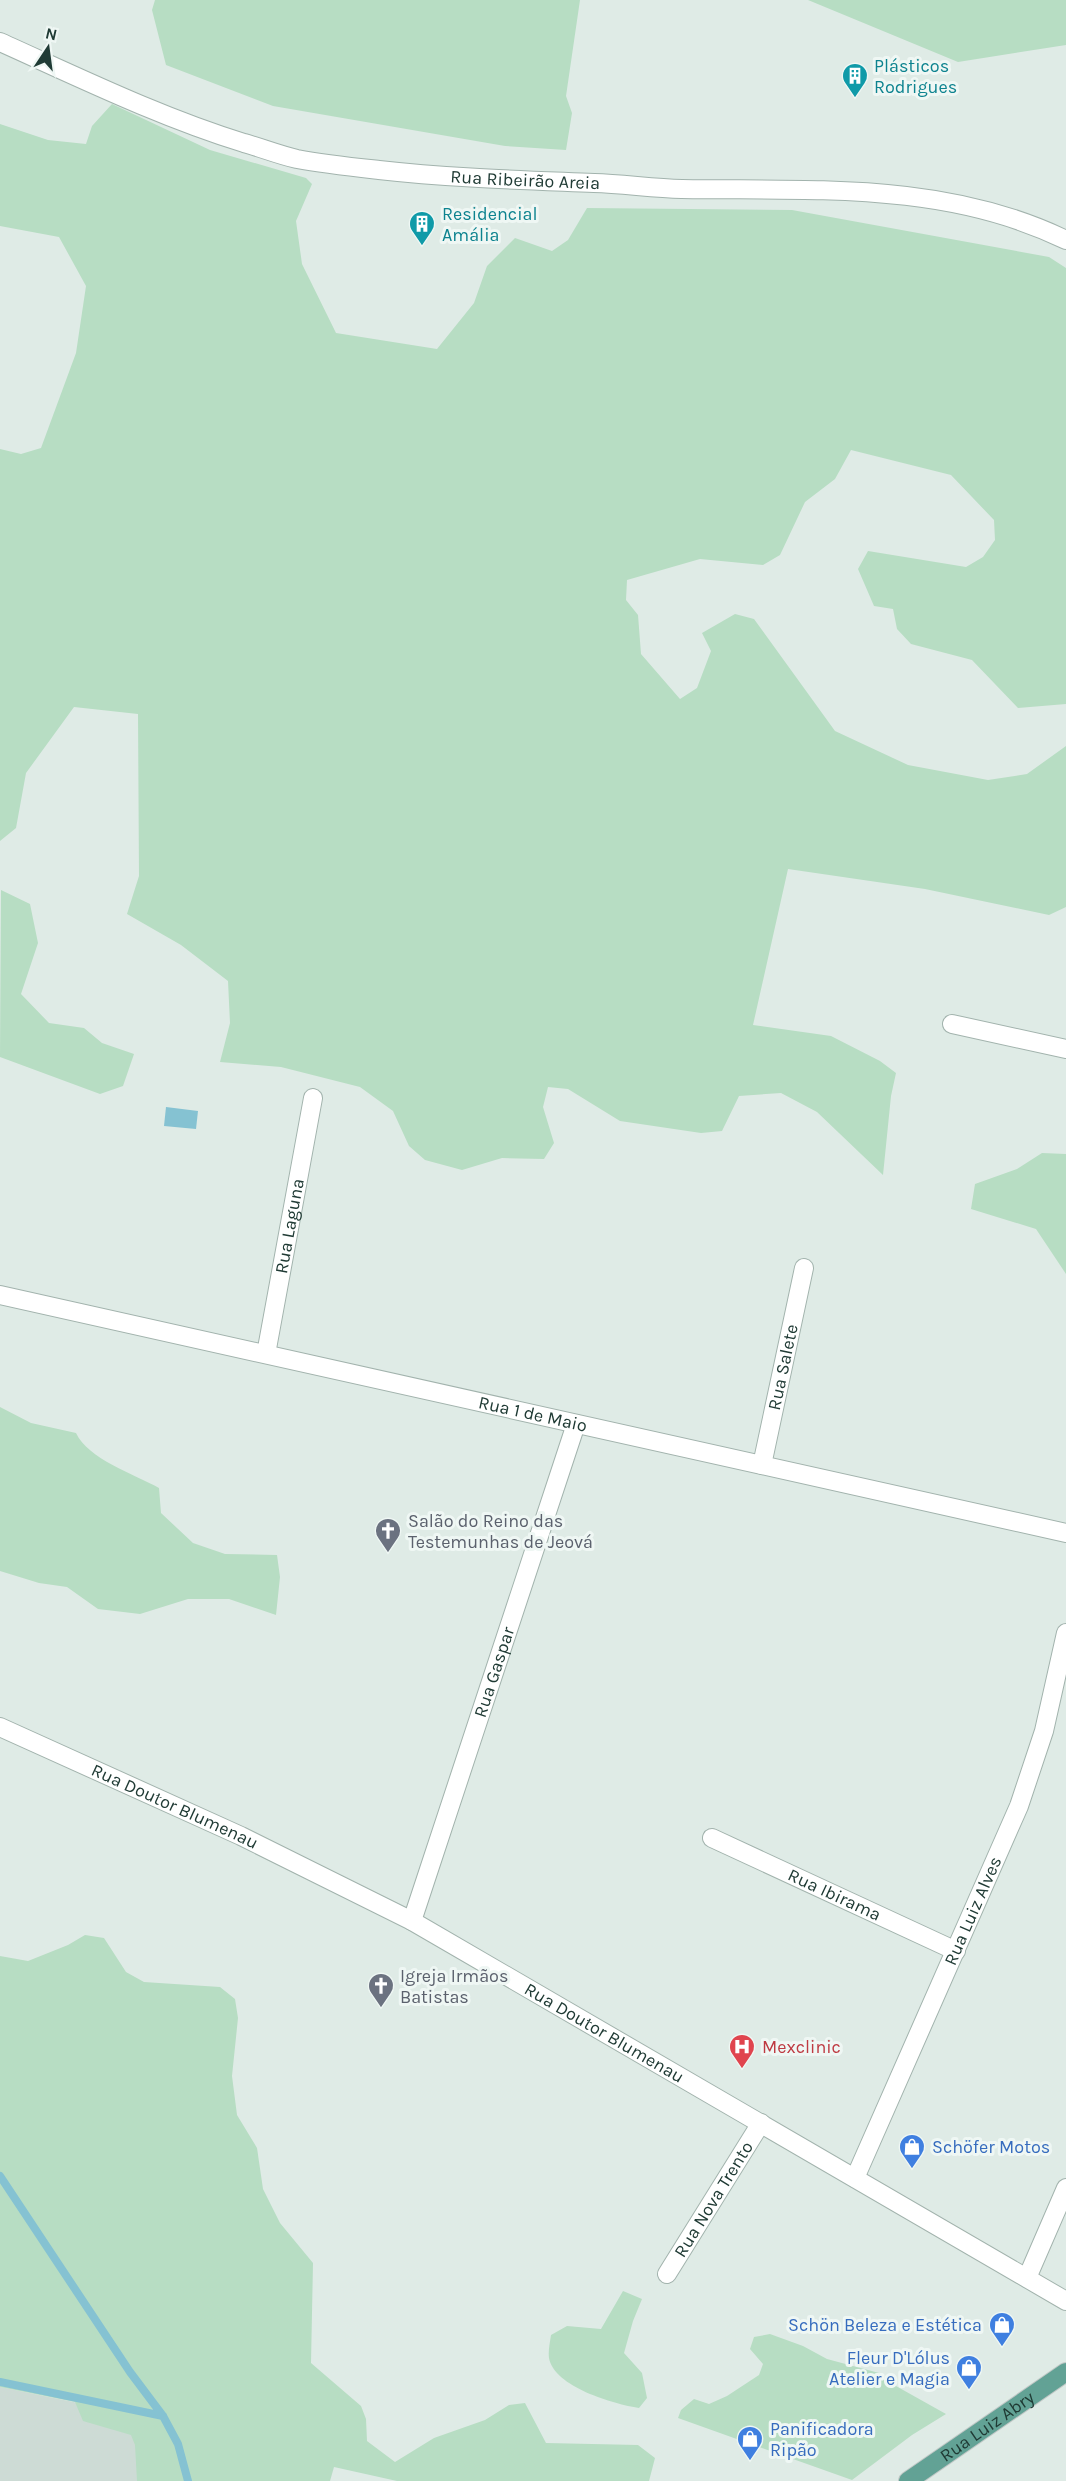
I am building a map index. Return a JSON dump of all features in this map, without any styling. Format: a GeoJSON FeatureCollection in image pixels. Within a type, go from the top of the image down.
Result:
{"type":"FeatureCollection","features":[{"type":"Feature","properties":{"kind":"main road","name":"Rua Luiz Abry"},"geometry":{"type":"LineString","coordinates":[[908,2481],[1066,2372]]}},
{"type":"Feature","properties":{"kind":"street","name":"Rua Ribeirão Areia"},"geometry":{"type":"LineString","coordinates":[[0,42],[139,104],[215,134],[295,158],[379,170],[510,181],[680,189],[826,189],[894,193],[948,201],[991,211],[1024,221],[1066,240]]}},
{"type":"Feature","properties":{"kind":"street"},"geometry":{"type":"LineString","coordinates":[[952,1024],[1066,1049]]}},
{"type":"Feature","properties":{"kind":"street","name":"Rua Laguna"},"geometry":{"type":"LineString","coordinates":[[266,1354],[314,1098]]}},
{"type":"Feature","properties":{"kind":"street","name":"Rua Salete"},"geometry":{"type":"LineString","coordinates":[[762,1465],[804,1268]]}},
{"type":"Feature","properties":{"kind":"street","name":"Rua 1 de Maio"},"geometry":{"type":"LineString","coordinates":[[0,1295],[1066,1533]]}},
{"type":"Feature","properties":{"kind":"street","name":"Rua Gaspar"},"geometry":{"type":"LineString","coordinates":[[412,1921],[576,1424]]}},
{"type":"Feature","properties":{"kind":"street","name":"Rua Luiz Alves"},"geometry":{"type":"LineString","coordinates":[[855,2178],[1019,1806],[1044,1731],[1066,1633]]}},
{"type":"Feature","properties":{"kind":"street","name":"Rua Doutor Blumenau"},"geometry":{"type":"LineString","coordinates":[[0,1727],[252,1841],[412,1921],[1066,2301]]}},
{"type":"Feature","properties":{"kind":"street","name":"Rua Ibirama"},"geometry":{"type":"LineString","coordinates":[[712,1838],[956,1951]]}},
{"type":"Feature","properties":{"kind":"street","name":"Rua Nova Trento"},"geometry":{"type":"LineString","coordinates":[[667,2274],[761,2124]]}},
{"type":"Feature","properties":{"kind":"street"},"geometry":{"type":"LineString","coordinates":[[1028,2278],[1066,2188]]}},
{"type":"Feature","properties":{"kind":"shaded area"},"geometry":{"type":"Polygon","coordinates":[[[0,2387],[162,2420],[182,2481],[0,2481],[0,2387]]]}},
{"type":"Feature","properties":{"kind":"green space"},"geometry":{"type":"Polygon","coordinates":[[[155,0],[580,0],[566,96],[572,113],[566,150],[505,146],[273,106],[166,65],[152,10],[155,0]]]}},
{"type":"Feature","properties":{"kind":"green space"},"geometry":{"type":"Polygon","coordinates":[[[808,0],[1066,0],[1066,45],[958,62],[808,0]]]}},
{"type":"Feature","properties":{"kind":"green space"},"geometry":{"type":"Polygon","coordinates":[[[112,104],[210,150],[306,178],[312,184],[296,221],[302,264],[336,333],[437,349],[474,303],[487,266],[515,238],[552,251],[568,240],[587,208],[792,210],[1049,257],[1066,268],[1066,704],[1018,708],[972,660],[911,644],[897,629],[893,609],[874,606],[858,569],[868,551],[966,567],[983,557],[995,540],[994,520],[951,475],[851,450],[835,479],[805,502],[780,555],[763,565],[700,559],[627,580],[626,600],[638,615],[641,654],[680,699],[697,688],[711,651],[702,633],[735,614],[754,619],[835,731],[908,765],[988,780],[1027,774],[1066,746],[1066,907],[1049,915],[925,889],[788,869],[753,1025],[831,1036],[880,1061],[896,1073],[891,1096],[883,1175],[817,1112],[781,1093],[739,1096],[722,1131],[701,1133],[620,1121],[568,1089],[548,1087],[543,1107],[554,1143],[544,1159],[502,1158],[462,1170],[425,1160],[409,1146],[393,1111],[360,1087],[281,1067],[220,1062],[230,1023],[228,981],[181,945],[127,914],[139,876],[138,714],[74,707],[26,773],[16,828],[0,841],[0,449],[21,454],[41,448],[76,353],[86,286],[59,237],[0,226],[0,124],[48,140],[86,144],[92,126],[112,104]]]}},
{"type":"Feature","properties":{"kind":"green space"},"geometry":{"type":"Polygon","coordinates":[[[1,890],[30,904],[38,943],[21,994],[49,1023],[84,1028],[102,1043],[134,1054],[123,1086],[100,1094],[0,1057],[1,890]]]}},
{"type":"Feature","properties":{"kind":"green space"},"geometry":{"type":"Polygon","coordinates":[[[1042,1153],[1066,1154],[1066,1274],[1036,1229],[971,1209],[975,1184],[1017,1169],[1042,1153]]]}},
{"type":"Feature","properties":{"kind":"green space"},"geometry":{"type":"Polygon","coordinates":[[[0,1407],[31,1423],[76,1433],[91,1451],[101,1458],[159,1488],[161,1513],[193,1543],[225,1554],[277,1555],[280,1577],[276,1615],[229,1599],[188,1599],[140,1614],[98,1609],[67,1587],[39,1583],[0,1571],[0,1407]]]}},
{"type":"Feature","properties":{"kind":"green space"},"geometry":{"type":"Polygon","coordinates":[[[85,1935],[104,1938],[126,1972],[144,1982],[220,1987],[235,1999],[238,2018],[232,2076],[237,2115],[257,2148],[263,2189],[280,2223],[313,2263],[311,2363],[361,2406],[366,2419],[367,2441],[395,2462],[434,2438],[485,2420],[509,2405],[525,2403],[546,2443],[638,2445],[655,2458],[649,2481],[397,2481],[334,2467],[330,2481],[137,2481],[135,2445],[131,2435],[83,2421],[75,2402],[0,2387],[0,1956],[28,1961],[68,1945],[85,1935]]]}},
{"type":"Feature","properties":{"kind":"green space"},"geometry":{"type":"Polygon","coordinates":[[[623,2291],[642,2299],[624,2353],[642,2373],[647,2398],[639,2408],[615,2403],[573,2386],[553,2368],[549,2358],[551,2335],[567,2326],[601,2329],[623,2291]]]}},
{"type":"Feature","properties":{"kind":"green space"},"geometry":{"type":"Polygon","coordinates":[[[770,2334],[803,2346],[827,2359],[879,2373],[887,2381],[946,2414],[912,2435],[852,2480],[678,2418],[681,2410],[694,2399],[709,2404],[727,2396],[759,2375],[763,2364],[750,2349],[754,2337],[770,2334]]]}},
{"type":"Feature","properties":{"kind":"water"},"geometry":{"type":"Polygon","coordinates":[[[166,1107],[198,1111],[196,1129],[164,1126],[166,1107]]]}},
{"type":"Feature","properties":{"kind":"waterway"},"geometry":{"type":"LineString","coordinates":[[0,2176],[130,2372],[163,2416],[178,2444],[188,2481]]}},
{"type":"Feature","properties":{"kind":"waterway"},"geometry":{"type":"LineString","coordinates":[[0,2382],[163,2416]]}},
{"type":"Feature","properties":{"kind":"place","name":"Plásticos Rodrigues"},"geometry":{"type":"Point","coordinates":[855,99]}},
{"type":"Feature","properties":{"kind":"place","name":"Residencial Amália"},"geometry":{"type":"Point","coordinates":[422,247]}},
{"type":"Feature","properties":{"kind":"place","name":"Salão do Reino das Testemunhas de Jeová"},"geometry":{"type":"Point","coordinates":[388,1554]}},
{"type":"Feature","properties":{"kind":"place","name":"Igreja Irmãos Batistas"},"geometry":{"type":"Point","coordinates":[381,2009]}},
{"type":"Feature","properties":{"kind":"place","name":"Mexclinic"},"geometry":{"type":"Point","coordinates":[742,2070]}},
{"type":"Feature","properties":{"kind":"place","name":"Schöfer Motos"},"geometry":{"type":"Point","coordinates":[912,2170]}},
{"type":"Feature","properties":{"kind":"place","name":"Schön Beleza e Estética"},"geometry":{"type":"Point","coordinates":[1002,2348]}},
{"type":"Feature","properties":{"kind":"place","name":"Fleur D'Lólus Atelier e Magia"},"geometry":{"type":"Point","coordinates":[969,2391]}},
{"type":"Feature","properties":{"kind":"place","name":"Panificadora Ripão"},"geometry":{"type":"Point","coordinates":[750,2462]}}]}
